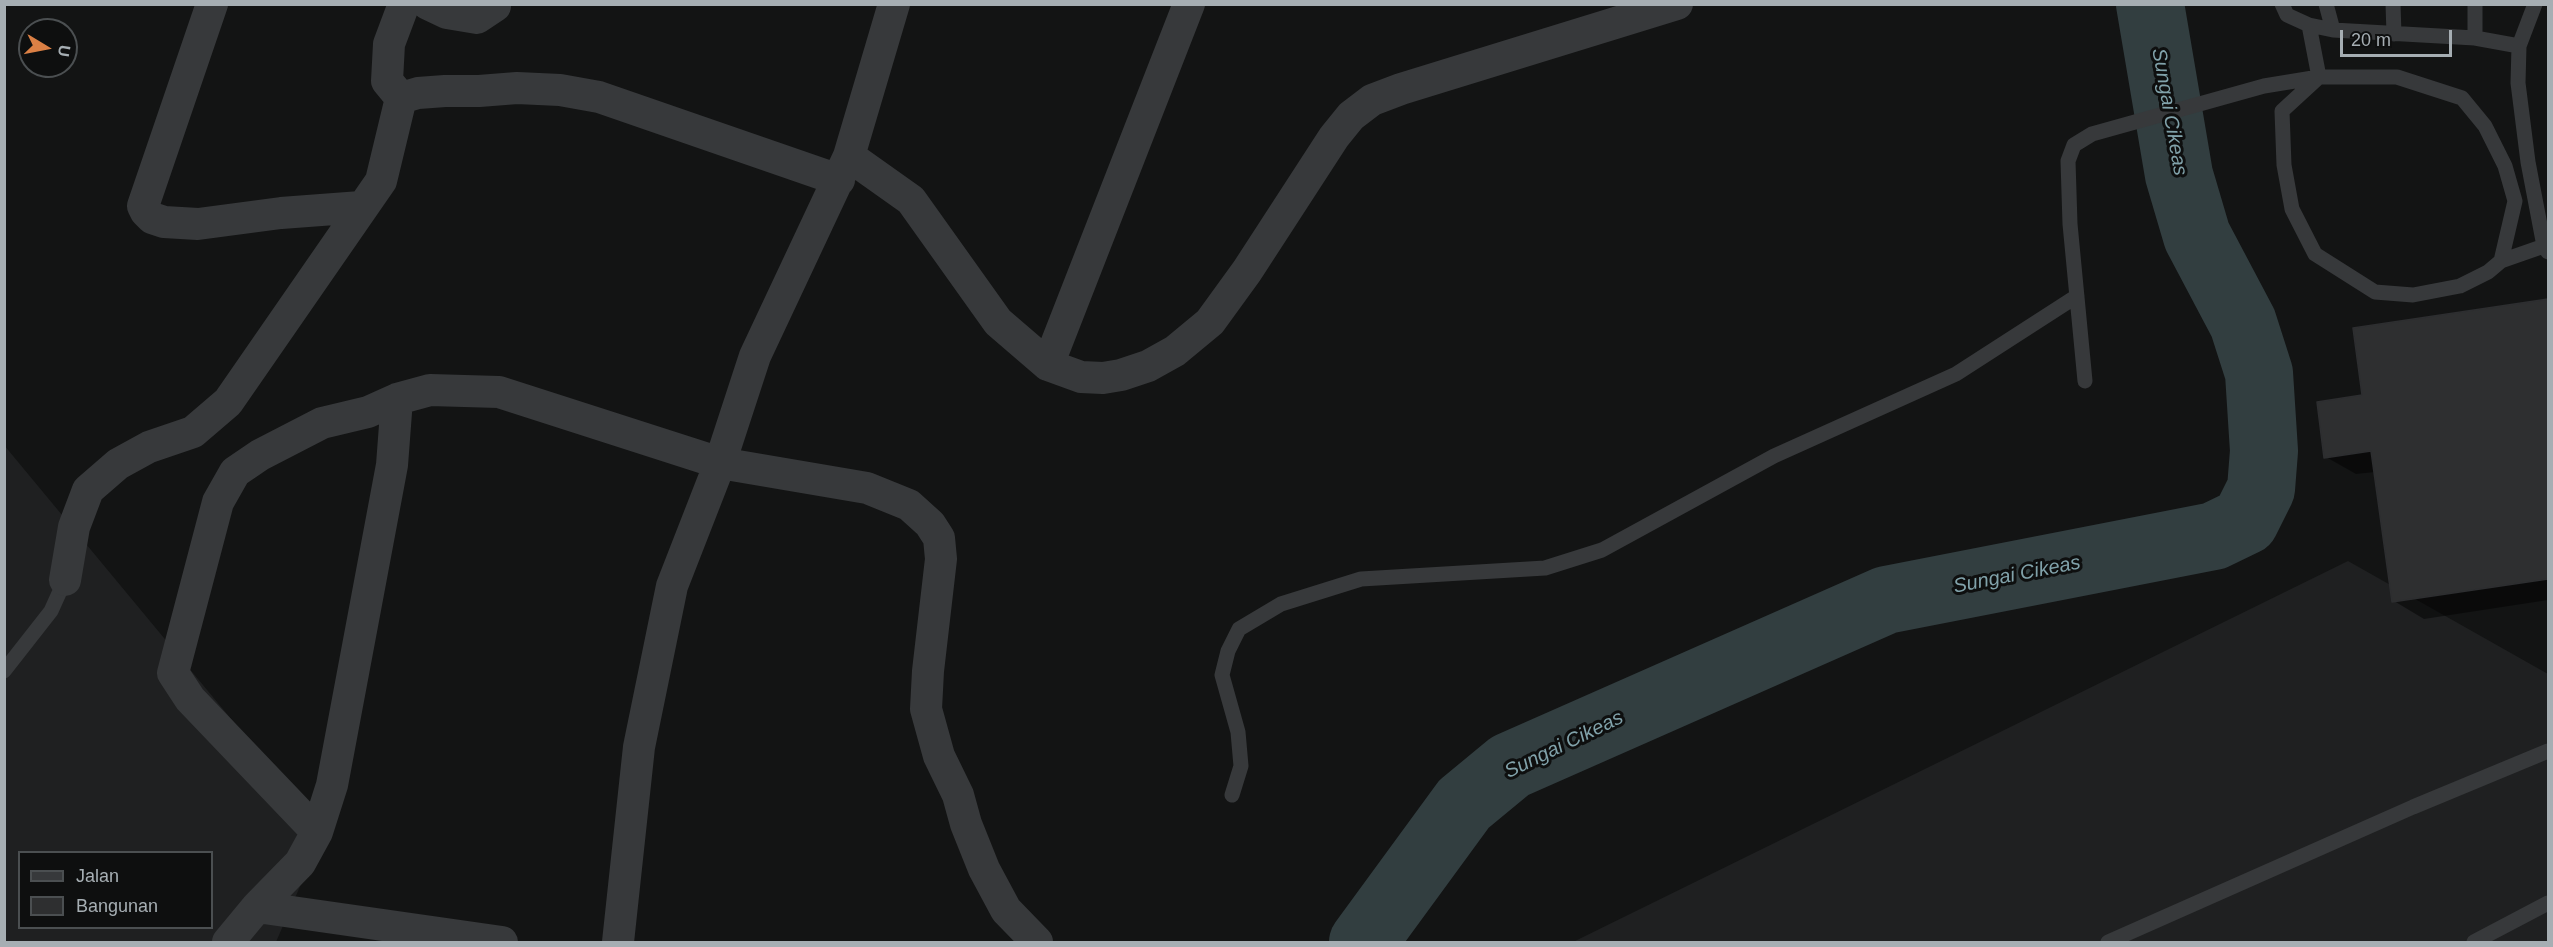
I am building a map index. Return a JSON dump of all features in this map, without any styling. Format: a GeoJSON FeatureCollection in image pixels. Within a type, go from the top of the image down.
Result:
{"type":"FeatureCollection","features":[{"type":"Feature","properties":{"kind":"street"},"geometry":{"type":"LineString","coordinates":[[212,4],[143,206],[146,212],[152,218],[164,222],[198,224],[281,213],[361,207]]}},
{"type":"Feature","properties":{"kind":"street"},"geometry":{"type":"LineString","coordinates":[[401,99],[387,81],[388,44],[404,4]]}},
{"type":"Feature","properties":{"kind":"street"},"geometry":{"type":"LineString","coordinates":[[428,4],[447,13],[477,18],[495,6]]}},
{"type":"Feature","properties":{"kind":"street"},"geometry":{"type":"LineString","coordinates":[[618,942],[639,747],[672,586],[720,463],[755,356],[844,168],[894,4]]}},
{"type":"Feature","properties":{"kind":"street"},"geometry":{"type":"LineString","coordinates":[[1048,365],[1189,4]]}},
{"type":"Feature","properties":{"kind":"street"},"geometry":{"type":"LineString","coordinates":[[401,99],[418,93],[517,88],[560,90],[599,97],[844,168],[911,200],[998,322],[1048,365],[1081,376],[1103,378],[1148,366],[1175,351],[1210,322],[1247,271],[1334,137],[1352,116],[1372,100],[1677,4]]}},
{"type":"Feature","properties":{"kind":"street"},"geometry":{"type":"LineString","coordinates":[[65,580],[74,526],[88,490],[118,464],[149,447],[193,432],[228,402],[381,181],[401,99]]}},
{"type":"Feature","properties":{"kind":"street"},"geometry":{"type":"LineString","coordinates":[[317,832],[190,699],[178,685],[172,671],[218,502],[236,472],[260,455],[322,423],[368,412],[397,399],[430,390],[498,392],[720,463],[867,488],[909,506],[930,524],[939,538],[941,559],[926,709],[939,756],[958,795],[966,824],[984,869],[1006,910],[1038,942]]}},
{"type":"Feature","properties":{"kind":"street"},"geometry":{"type":"LineString","coordinates":[[228,942],[257,907],[300,863],[317,832],[332,785],[390,477],[397,399]]}},
{"type":"Feature","properties":{"kind":"street"},"geometry":{"type":"LineString","coordinates":[[257,907],[502,942]]}},
{"type":"Feature","properties":{"kind":"lane"},"geometry":{"type":"LineString","coordinates":[[2282,4],[2287,15],[2309,26],[2333,30],[2475,38],[2519,46]]}},
{"type":"Feature","properties":{"kind":"lane"},"geometry":{"type":"LineString","coordinates":[[2325,4],[2333,30]]}},
{"type":"Feature","properties":{"kind":"lane"},"geometry":{"type":"LineString","coordinates":[[2393,4],[2394,34]]}},
{"type":"Feature","properties":{"kind":"lane"},"geometry":{"type":"LineString","coordinates":[[2475,4],[2475,38]]}},
{"type":"Feature","properties":{"kind":"lane"},"geometry":{"type":"LineString","coordinates":[[2319,77],[2282,111],[2284,165],[2292,209],[2315,254],[2375,292],[2413,294],[2460,286],[2488,272],[2501,261],[2546,249],[2528,162],[2520,94],[2519,46],[2535,4]]}},
{"type":"Feature","properties":{"kind":"lane"},"geometry":{"type":"LineString","coordinates":[[2309,26],[2319,77]]}},
{"type":"Feature","properties":{"kind":"lane"},"geometry":{"type":"LineString","coordinates":[[2085,381],[2070,224],[2068,161],[2074,145],[2092,134],[2264,86],[2319,77],[2397,77],[2462,98],[2485,126],[2505,166],[2515,201],[2501,261]]}},
{"type":"Feature","properties":{"kind":"lane"},"geometry":{"type":"LineString","coordinates":[[1232,795],[1240,766],[1240,755],[1238,732],[1222,675],[1228,651],[1239,629],[1281,604],[1361,579],[1545,568],[1602,550],[1774,456],[1956,374],[2077,296]]}},
{"type":"Feature","properties":{"kind":"lane"},"geometry":{"type":"LineString","coordinates":[[4,671],[51,611],[65,580]]}},
{"type":"Feature","properties":{"kind":"lane"},"geometry":{"type":"LineString","coordinates":[[2108,942],[2413,807],[2548,751]]}},
{"type":"Feature","properties":{"kind":"lane"},"geometry":{"type":"LineString","coordinates":[[2474,942],[2548,903]]}},
{"type":"Feature","properties":{"kind":"shaded area"},"geometry":{"type":"Polygon","coordinates":[[[4,445],[324,831],[276,942],[5,942],[4,445]]]}},
{"type":"Feature","properties":{"kind":"shaded area"},"geometry":{"type":"Polygon","coordinates":[[[2348,561],[2548,674],[2548,942],[1573,942],[2348,561]]]}},
{"type":"Feature","properties":{"kind":"building"},"geometry":{"type":"Polygon","coordinates":[[[2548,299],[2548,579],[2392,602],[2371,451],[2324,458],[2317,402],[2362,395],[2353,328],[2548,299]]]}},
{"type":"Feature","properties":{"kind":"waterway","name":"Sungai Cikeas"},"geometry":{"type":"LineString","coordinates":[[1363,942],[1464,804],[1510,766],[1886,600],[2214,536],[2245,521],[2261,489],[2264,451],[2259,373],[2243,323],[2197,236],[2179,175],[2150,4]]}}]}
